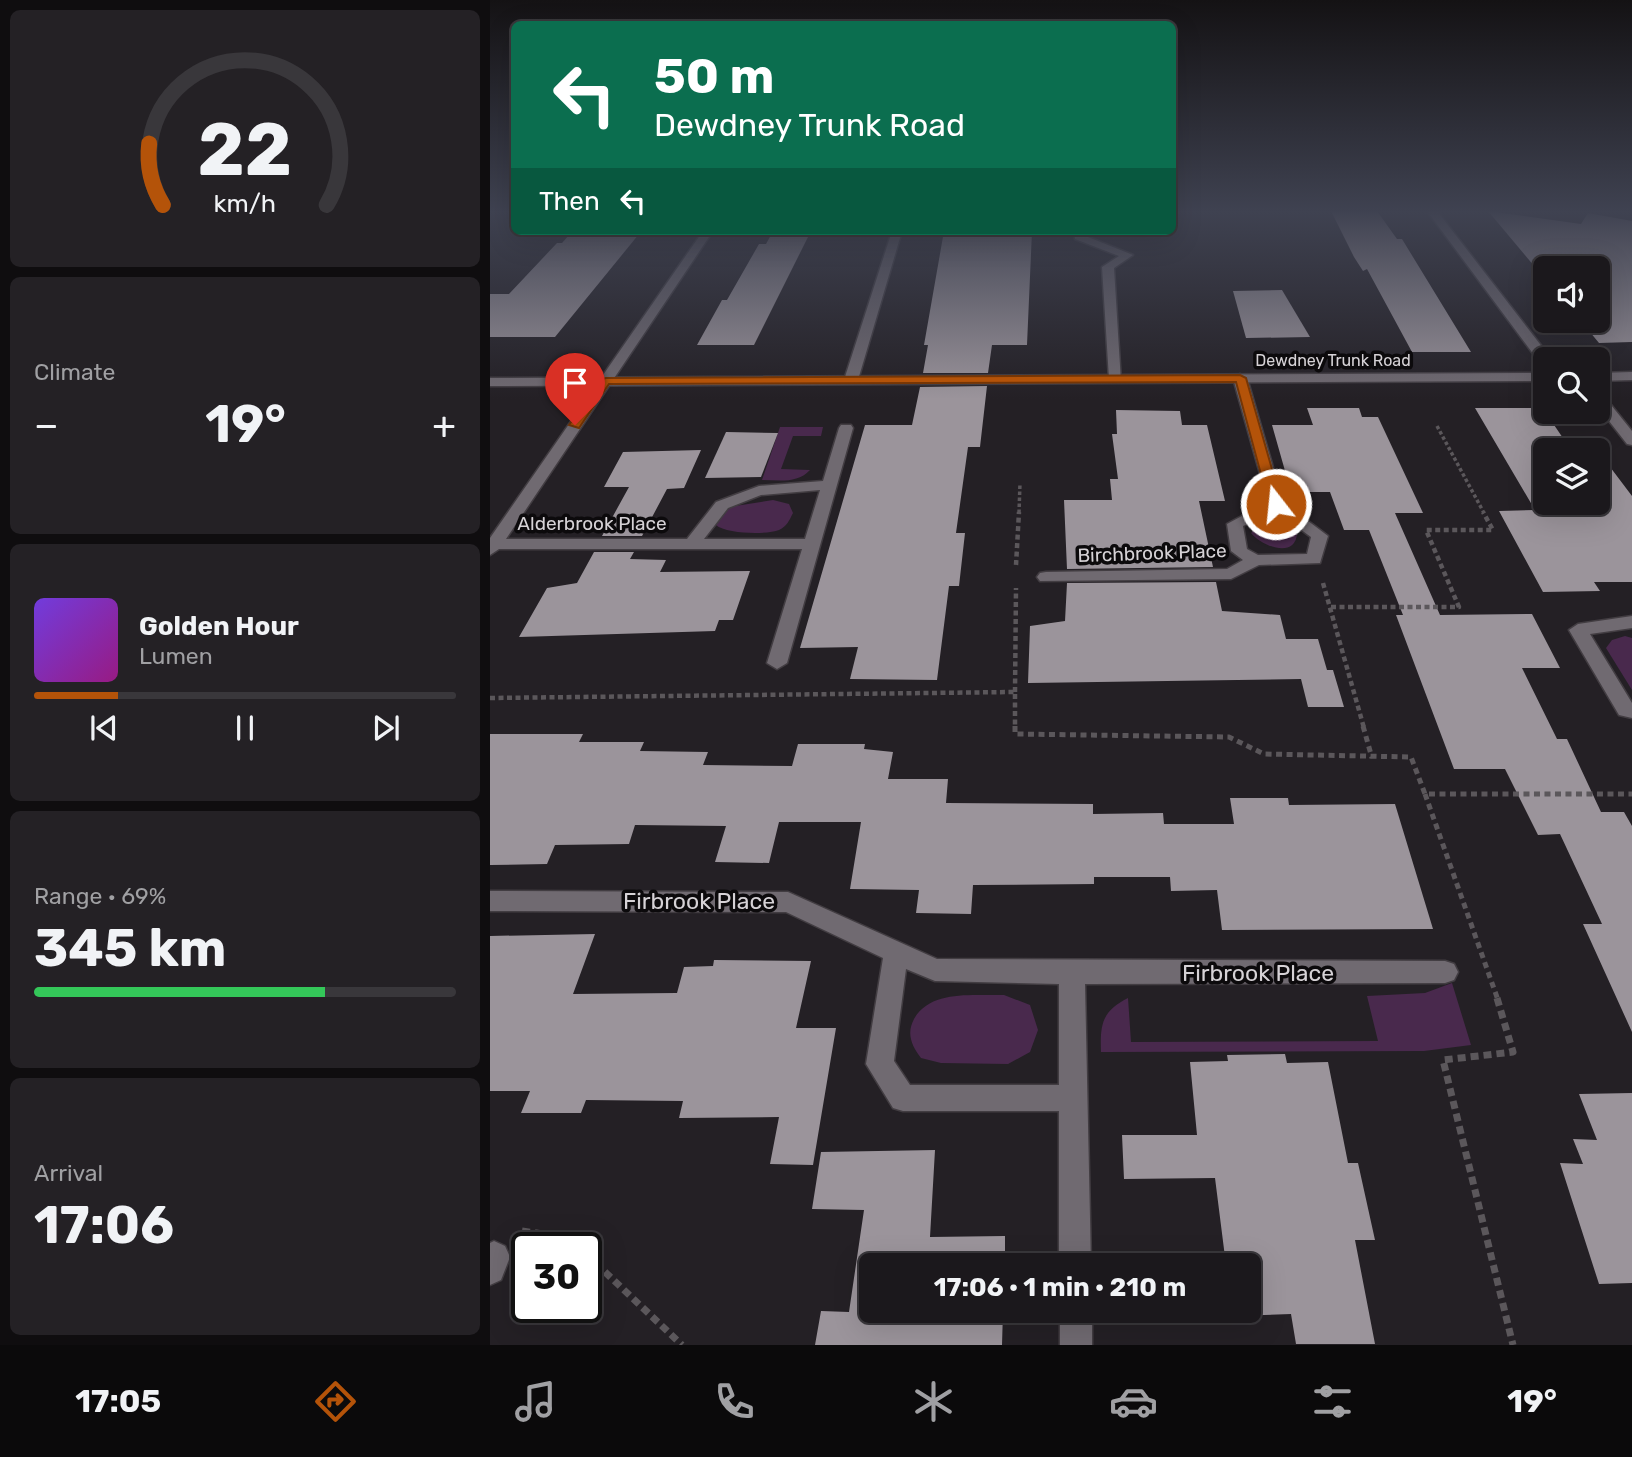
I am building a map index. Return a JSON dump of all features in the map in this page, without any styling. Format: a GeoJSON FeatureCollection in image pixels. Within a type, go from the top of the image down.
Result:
{"type":"FeatureCollection","features":[{"type":"Feature","properties":{"kind":"street"},"geometry":{"type":"LineString","coordinates":[[492,547],[679,274]]}},
{"type":"Feature","properties":{"kind":"street"},"geometry":{"type":"LineString","coordinates":[[850,380],[884,274]]}},
{"type":"Feature","properties":{"kind":"street"},"geometry":{"type":"LineString","coordinates":[[1108,274],[1116,379]]}},
{"type":"Feature","properties":{"kind":"street"},"geometry":{"type":"LineString","coordinates":[[1480,274],[1535,347]]}},
{"type":"Feature","properties":{"kind":"street"},"geometry":{"type":"LineString","coordinates":[[1610,377],[1632,376]]}},
{"type":"Feature","properties":{"kind":"street","name":"Dewdney Trunk Road"},"geometry":{"type":"LineString","coordinates":[[490,382],[1533,377]]}},
{"type":"Feature","properties":{"kind":"street"},"geometry":{"type":"LineString","coordinates":[[1240,378],[1276,504],[1320,536],[1314,559]]}},
{"type":"Feature","properties":{"kind":"street"},"geometry":{"type":"LineString","coordinates":[[1610,413],[1632,441]]}},
{"type":"Feature","properties":{"kind":"street"},"geometry":{"type":"LineString","coordinates":[[777,663],[846,428]]}},
{"type":"Feature","properties":{"kind":"street","name":"Alderbrook Place"},"geometry":{"type":"LineString","coordinates":[[691,545],[722,505],[759,491],[829,485]]}},
{"type":"Feature","properties":{"kind":"street","name":"Birchbrook Place"},"geometry":{"type":"LineString","coordinates":[[1255,560],[1239,551],[1235,524],[1276,504]]}},
{"type":"Feature","properties":{"kind":"street","name":"Alderbrook Place"},"geometry":{"type":"LineString","coordinates":[[492,547],[811,544]]}},
{"type":"Feature","properties":{"kind":"street","name":"Birchbrook Place"},"geometry":{"type":"LineString","coordinates":[[1046,577],[1231,574],[1255,560],[1314,559]]}},
{"type":"Feature","properties":{"kind":"street"},"geometry":{"type":"LineString","coordinates":[[1632,622],[1578,629],[1626,710],[1632,711]]}},
{"type":"Feature","properties":{"kind":"street","name":"Firbrook Place"},"geometry":{"type":"LineString","coordinates":[[490,901],[788,902],[935,970],[1072,973],[1444,972]]}},
{"type":"Feature","properties":{"kind":"street"},"geometry":{"type":"LineString","coordinates":[[896,953],[880,1064],[903,1098],[1073,1098]]}},
{"type":"Feature","properties":{"kind":"street"},"geometry":{"type":"LineString","coordinates":[[1072,973],[1075,1253]]}},
{"type":"Feature","properties":{"kind":"street"},"geometry":{"type":"LineString","coordinates":[[1076,1323],[1076,1345]]}},
{"type":"Feature","properties":{"kind":"path"},"geometry":{"type":"LineString","coordinates":[[1331,607],[1459,607],[1426,530],[1493,530],[1437,426]]}},
{"type":"Feature","properties":{"kind":"path"},"geometry":{"type":"LineString","coordinates":[[1314,559],[1331,607],[1372,758]]}},
{"type":"Feature","properties":{"kind":"path"},"geometry":{"type":"LineString","coordinates":[[490,698],[1015,692],[1015,734],[1229,737],[1264,754],[1411,757],[1490,973],[1513,1052],[1443,1060],[1513,1345]]}},
{"type":"Feature","properties":{"kind":"path"},"geometry":{"type":"LineString","coordinates":[[1425,794],[1632,794]]}},
{"type":"Feature","properties":{"kind":"path"},"geometry":{"type":"LineString","coordinates":[[518,1230],[531,1232]]}},
{"type":"Feature","properties":{"kind":"path"},"geometry":{"type":"LineString","coordinates":[[602,1269],[682,1345]]}},
{"type":"Feature","properties":{"kind":"shaded area"},"geometry":{"type":"Polygon","coordinates":[[[780,427],[823,427],[821,436],[793,436],[781,469],[810,470],[787,480],[762,480],[780,427]]]}},
{"type":"Feature","properties":{"kind":"shaded area"},"geometry":{"type":"Polygon","coordinates":[[[773,500],[789,504],[793,513],[786,525],[779,530],[747,533],[716,525],[729,507],[773,500]]]}},
{"type":"Feature","properties":{"kind":"shaded area"},"geometry":{"type":"Polygon","coordinates":[[[1265,518],[1279,521],[1297,534],[1295,542],[1284,548],[1277,548],[1256,538],[1251,533],[1265,518]]]}},
{"type":"Feature","properties":{"kind":"shaded area"},"geometry":{"type":"Polygon","coordinates":[[[1625,636],[1632,638],[1632,690],[1606,648],[1612,640],[1625,636]]]}},
{"type":"Feature","properties":{"kind":"shaded area"},"geometry":{"type":"Polygon","coordinates":[[[1452,983],[1471,1045],[1424,1051],[1101,1052],[1104,1019],[1113,1008],[1128,998],[1131,1042],[1378,1041],[1367,996],[1425,993],[1452,983]]]}},
{"type":"Feature","properties":{"kind":"shaded area"},"geometry":{"type":"Polygon","coordinates":[[[1004,995],[1030,1005],[1038,1030],[1030,1052],[1008,1064],[941,1063],[921,1058],[910,1035],[914,1019],[922,1009],[942,998],[1004,995]]]}},
{"type":"Feature","properties":{"kind":"building"},"geometry":{"type":"Polygon","coordinates":[[[528,274],[607,274],[555,337],[490,337],[490,294],[509,294],[528,274]]]}},
{"type":"Feature","properties":{"kind":"building"},"geometry":{"type":"Polygon","coordinates":[[[742,274],[790,274],[754,345],[697,345],[722,300],[727,300],[742,274]]]}},
{"type":"Feature","properties":{"kind":"building"},"geometry":{"type":"Polygon","coordinates":[[[936,274],[1030,274],[1027,345],[992,345],[988,373],[923,373],[928,345],[924,345],[936,274]]]}},
{"type":"Feature","properties":{"kind":"building"},"geometry":{"type":"Polygon","coordinates":[[[1370,274],[1423,274],[1471,352],[1412,352],[1370,274]]]}},
{"type":"Feature","properties":{"kind":"building"},"geometry":{"type":"Polygon","coordinates":[[[1610,274],[1632,274],[1632,342],[1599,343],[1591,333],[1610,333],[1610,274]]]}},
{"type":"Feature","properties":{"kind":"building"},"geometry":{"type":"Polygon","coordinates":[[[1282,290],[1310,337],[1246,338],[1233,291],[1282,290]]]}},
{"type":"Feature","properties":{"kind":"building"},"geometry":{"type":"Polygon","coordinates":[[[987,386],[980,447],[968,447],[956,533],[965,533],[959,586],[949,586],[937,680],[850,679],[858,647],[800,648],[865,425],[912,425],[920,387],[987,386]]]}},
{"type":"Feature","properties":{"kind":"building"},"geometry":{"type":"Polygon","coordinates":[[[1307,408],[1359,408],[1362,417],[1378,417],[1423,513],[1395,513],[1440,615],[1532,614],[1560,668],[1522,668],[1557,739],[1567,739],[1601,812],[1624,812],[1632,826],[1632,1032],[1583,924],[1602,924],[1560,834],[1538,835],[1505,769],[1454,769],[1396,615],[1403,615],[1369,530],[1344,530],[1330,492],[1291,492],[1272,425],[1313,425],[1307,408]]]}},
{"type":"Feature","properties":{"kind":"building"},"geometry":{"type":"Polygon","coordinates":[[[1475,408],[1533,408],[1533,424],[1553,424],[1563,438],[1533,438],[1533,507],[1475,408]]]}},
{"type":"Feature","properties":{"kind":"building"},"geometry":{"type":"Polygon","coordinates":[[[1116,410],[1180,411],[1182,425],[1207,425],[1225,501],[1199,501],[1213,567],[1067,569],[1064,500],[1112,500],[1110,479],[1118,479],[1112,434],[1117,434],[1116,410]]]}},
{"type":"Feature","properties":{"kind":"building"},"geometry":{"type":"Polygon","coordinates":[[[726,432],[778,433],[761,477],[705,478],[726,432]]]}},
{"type":"Feature","properties":{"kind":"building"},"geometry":{"type":"Polygon","coordinates":[[[701,450],[684,488],[667,489],[642,536],[602,536],[629,487],[604,487],[623,452],[701,450]]]}},
{"type":"Feature","properties":{"kind":"building"},"geometry":{"type":"Polygon","coordinates":[[[1610,467],[1632,496],[1632,582],[1594,582],[1600,591],[1543,592],[1499,511],[1533,510],[1533,515],[1610,515],[1610,467]]]}},
{"type":"Feature","properties":{"kind":"building"},"geometry":{"type":"Polygon","coordinates":[[[594,552],[634,552],[630,559],[666,560],[660,572],[750,571],[733,620],[719,620],[715,631],[519,637],[547,588],[577,583],[594,552]]]}},
{"type":"Feature","properties":{"kind":"building"},"geometry":{"type":"Polygon","coordinates":[[[1216,582],[1222,611],[1280,615],[1286,639],[1318,639],[1327,670],[1333,670],[1344,707],[1308,707],[1301,679],[1028,683],[1030,626],[1065,621],[1067,583],[1216,582]]]}},
{"type":"Feature","properties":{"kind":"building"},"geometry":{"type":"Polygon","coordinates":[[[490,734],[583,734],[579,742],[644,742],[640,751],[708,752],[703,765],[792,766],[798,744],[865,744],[864,749],[893,752],[888,779],[948,779],[946,803],[1093,804],[1093,814],[1163,813],[1164,824],[1234,824],[1230,798],[1288,798],[1289,805],[1395,804],[1433,929],[1222,930],[1217,890],[1171,891],[1170,877],[1094,877],[1094,884],[973,885],[971,914],[916,913],[919,890],[850,889],[861,822],[779,822],[769,863],[715,862],[726,826],[635,825],[629,844],[555,845],[547,864],[490,865],[490,734]]]}},
{"type":"Feature","properties":{"kind":"building"},"geometry":{"type":"Polygon","coordinates":[[[595,934],[573,994],[677,993],[684,967],[713,966],[714,960],[811,961],[796,1028],[836,1028],[813,1165],[770,1164],[779,1117],[679,1118],[683,1101],[586,1100],[581,1113],[521,1113],[530,1091],[490,1091],[490,936],[595,934]]]}},
{"type":"Feature","properties":{"kind":"building"},"geometry":{"type":"Polygon","coordinates":[[[1285,1054],[1287,1063],[1328,1062],[1348,1163],[1358,1163],[1375,1240],[1355,1240],[1375,1344],[1296,1344],[1291,1314],[1261,1315],[1261,1253],[1224,1253],[1215,1178],[1124,1179],[1122,1135],[1197,1135],[1190,1062],[1228,1061],[1227,1055],[1285,1054]]]}},
{"type":"Feature","properties":{"kind":"building"},"geometry":{"type":"Polygon","coordinates":[[[1632,1093],[1632,1283],[1599,1284],[1560,1163],[1583,1164],[1573,1139],[1597,1140],[1579,1094],[1632,1093]]]}},
{"type":"Feature","properties":{"kind":"building"},"geometry":{"type":"Polygon","coordinates":[[[935,1150],[930,1237],[1005,1236],[1005,1253],[859,1253],[859,1323],[1003,1323],[1002,1345],[815,1345],[821,1311],[849,1312],[864,1210],[812,1209],[821,1152],[935,1150]]]}},
{"type":"Feature","properties":{"kind":"route"},"geometry":{"type":"LineString","coordinates":[[575,425],[606,381],[1240,378],[1276,504]]}}]}
